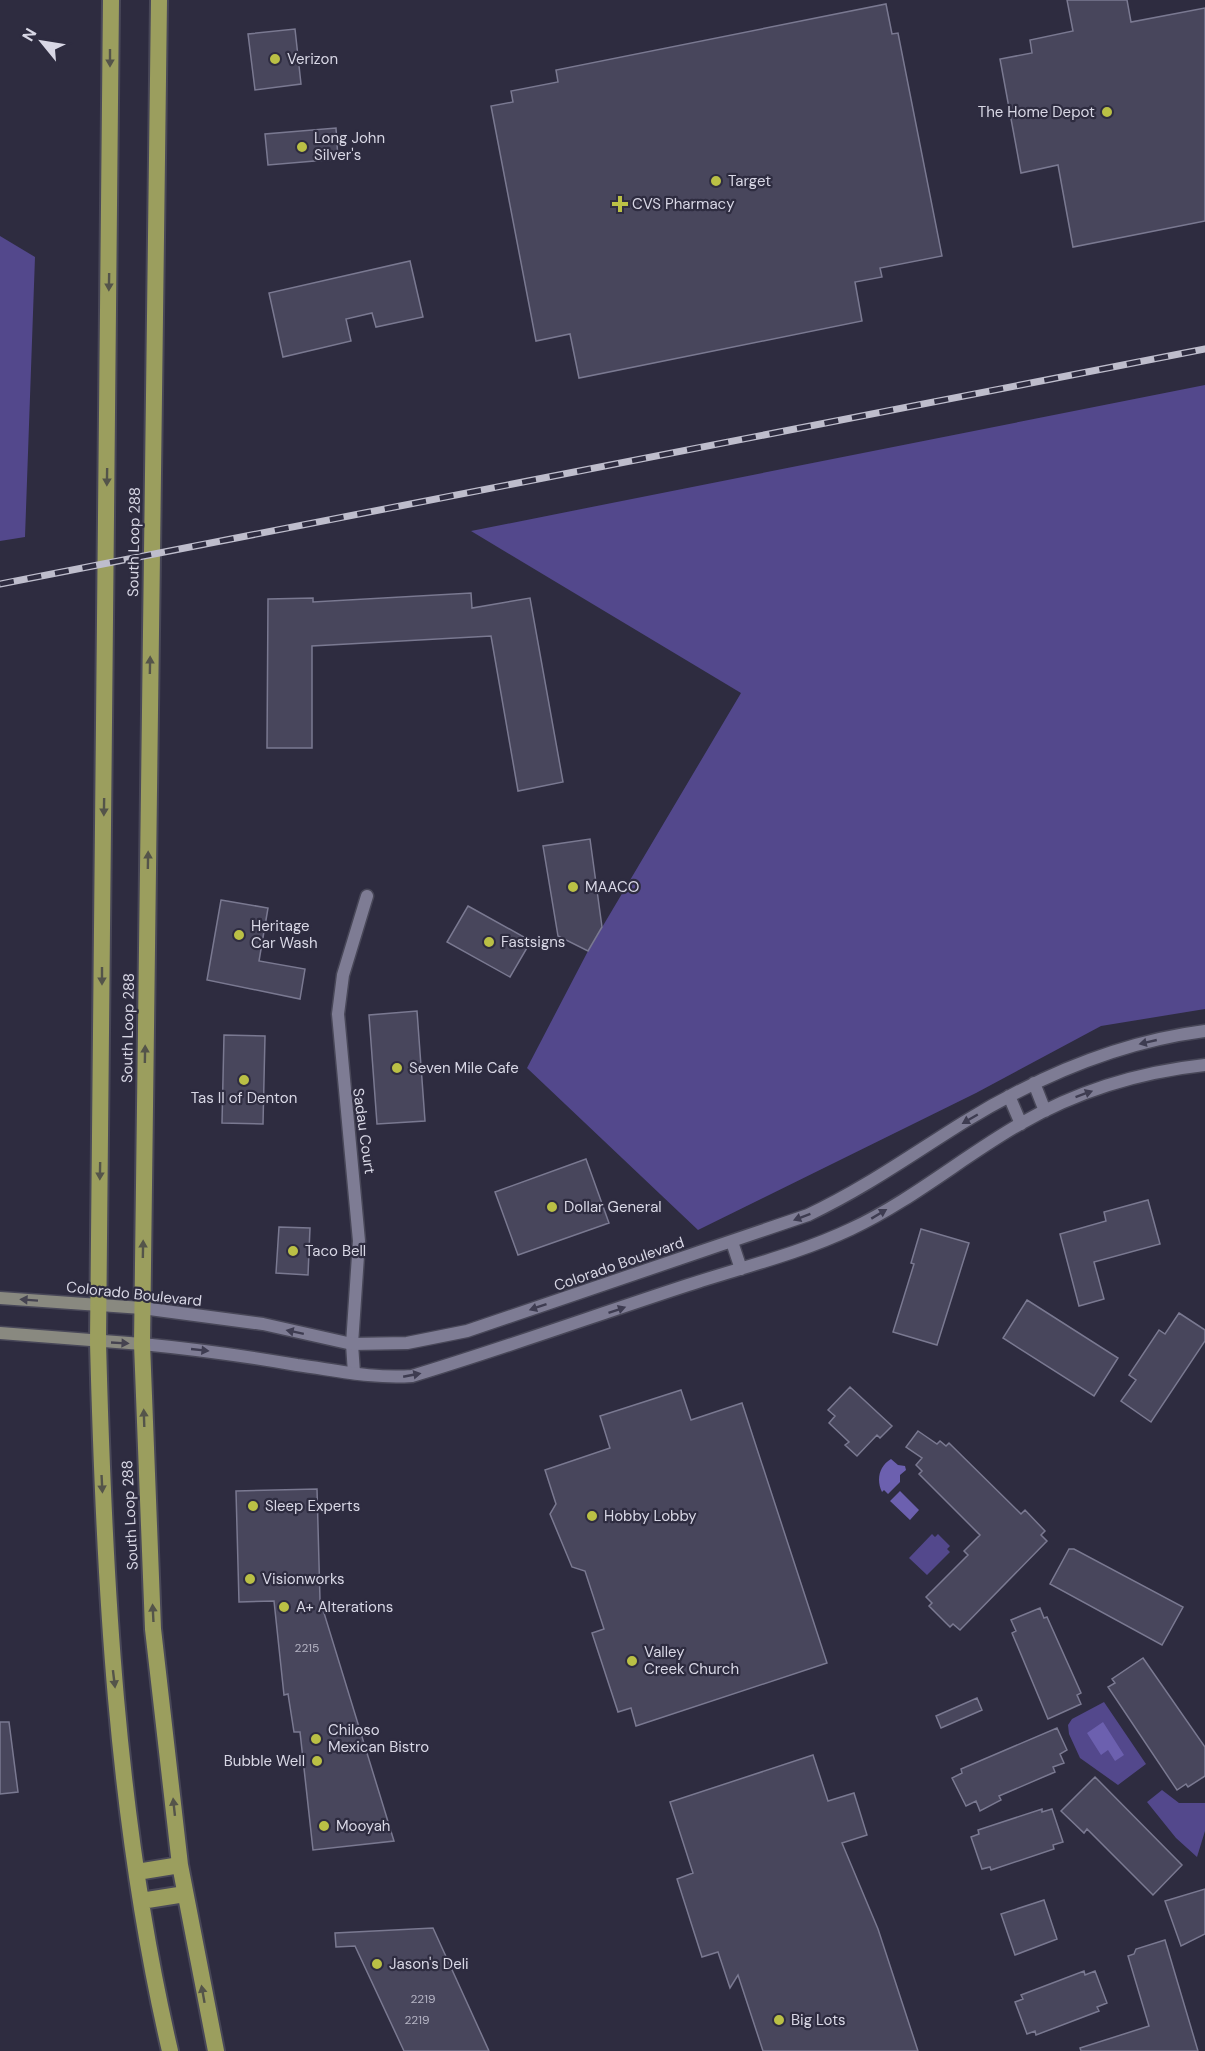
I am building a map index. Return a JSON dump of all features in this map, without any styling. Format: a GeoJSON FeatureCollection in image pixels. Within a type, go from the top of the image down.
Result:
{"type":"FeatureCollection","features":[{"type":"Feature","properties":{"kind":"highway","name":"South Loop 288"},"geometry":{"type":"LineString","coordinates":[[111,0],[98,1342],[111,1648],[141,1901],[170,2051]]}},
{"type":"Feature","properties":{"kind":"highway","name":"South Loop 288"},"geometry":{"type":"LineString","coordinates":[[159,0],[142,1344],[153,1629],[180,1865],[216,2051]]}},
{"type":"Feature","properties":{"kind":"highway"},"geometry":{"type":"LineString","coordinates":[[137,1872],[180,1865]]}},
{"type":"Feature","properties":{"kind":"highway"},"geometry":{"type":"LineString","coordinates":[[141,1901],[185,1894]]}},
{"type":"Feature","properties":{"kind":"main road","name":"Colorado Boulevard"},"geometry":{"type":"LineString","coordinates":[[0,1298],[142,1308]]}},
{"type":"Feature","properties":{"kind":"main road"},"geometry":{"type":"LineString","coordinates":[[0,1333],[142,1344]]}},
{"type":"Feature","properties":{"kind":"street","name":"Sadau Court"},"geometry":{"type":"LineString","coordinates":[[354,1373],[352,1344],[359,1241],[356,1184],[341,1076],[338,1014],[343,975],[367,896]]}},
{"type":"Feature","properties":{"kind":"street","name":"Colorado Boulevard"},"geometry":{"type":"LineString","coordinates":[[142,1308],[263,1324],[352,1344],[407,1343],[467,1331],[808,1215],[855,1193],[1009,1096],[1061,1070],[1117,1049],[1205,1031]]}},
{"type":"Feature","properties":{"kind":"street"},"geometry":{"type":"LineString","coordinates":[[142,1344],[206,1350],[391,1378],[412,1376],[741,1269],[786,1257],[853,1229],[1045,1111],[1123,1080],[1163,1070],[1205,1065]]}},
{"type":"Feature","properties":{"kind":"street"},"geometry":{"type":"LineString","coordinates":[[1034,1083],[1045,1111]]}},
{"type":"Feature","properties":{"kind":"street"},"geometry":{"type":"LineString","coordinates":[[1009,1096],[1021,1124]]}},
{"type":"Feature","properties":{"kind":"street"},"geometry":{"type":"LineString","coordinates":[[732,1242],[741,1269]]}},
{"type":"Feature","properties":{"kind":"shaded area"},"geometry":{"type":"Polygon","coordinates":[[[0,236],[35,257],[25,537],[0,541],[0,236]]]}},
{"type":"Feature","properties":{"kind":"shaded area"},"geometry":{"type":"Polygon","coordinates":[[[1205,385],[1205,1009],[1101,1026],[976,1093],[698,1230],[527,1068],[588,951],[741,693],[471,531],[1205,385]]]}},
{"type":"Feature","properties":{"kind":"shaded area"},"geometry":{"type":"Polygon","coordinates":[[[891,1459],[898,1465],[905,1466],[906,1470],[900,1475],[900,1482],[888,1494],[884,1490],[882,1492],[879,1478],[881,1469],[891,1459]]]}},
{"type":"Feature","properties":{"kind":"shaded area"},"geometry":{"type":"Polygon","coordinates":[[[900,1491],[919,1510],[910,1520],[890,1501],[900,1491]]]}},
{"type":"Feature","properties":{"kind":"shaded area"},"geometry":{"type":"Polygon","coordinates":[[[932,1534],[935,1537],[938,1534],[950,1546],[947,1549],[950,1552],[927,1575],[909,1558],[932,1534]]]}},
{"type":"Feature","properties":{"kind":"shaded area"},"geometry":{"type":"Polygon","coordinates":[[[1104,1702],[1146,1764],[1118,1785],[1080,1758],[1069,1734],[1068,1725],[1072,1719],[1104,1702]]]}},
{"type":"Feature","properties":{"kind":"shaded area"},"geometry":{"type":"Polygon","coordinates":[[[1103,1722],[1124,1755],[1115,1761],[1108,1750],[1101,1755],[1087,1733],[1103,1722]]]}},
{"type":"Feature","properties":{"kind":"shaded area"},"geometry":{"type":"Polygon","coordinates":[[[1162,1790],[1179,1803],[1205,1803],[1205,1831],[1197,1857],[1176,1838],[1147,1802],[1162,1790]]]}},
{"type":"Feature","properties":{"kind":"building","name":"The Home Depot"},"geometry":{"type":"Polygon","coordinates":[[[1067,0],[1127,0],[1131,22],[1205,8],[1205,221],[1073,247],[1058,165],[1021,173],[1000,59],[1032,53],[1030,40],[1073,31],[1067,0]]]}},
{"type":"Feature","properties":{"kind":"building","name":"Target"},"geometry":{"type":"Polygon","coordinates":[[[886,4],[892,34],[898,33],[942,256],[880,268],[882,277],[855,282],[862,321],[579,378],[570,334],[536,341],[491,106],[513,102],[511,91],[558,82],[556,70],[886,4]]]}},
{"type":"Feature","properties":{"kind":"building","name":"Verizon"},"geometry":{"type":"Polygon","coordinates":[[[295,29],[301,84],[255,90],[248,34],[295,29]]]}},
{"type":"Feature","properties":{"kind":"building","name":"Long John Silver's"},"geometry":{"type":"Polygon","coordinates":[[[336,128],[338,159],[268,165],[265,134],[336,128]]]}},
{"type":"Feature","properties":{"kind":"building"},"geometry":{"type":"Polygon","coordinates":[[[410,261],[423,317],[376,327],[372,313],[346,319],[351,341],[283,357],[269,293],[410,261]]]}},
{"type":"Feature","properties":{"kind":"building"},"geometry":{"type":"Polygon","coordinates":[[[471,593],[472,608],[530,598],[563,782],[518,791],[491,636],[312,646],[312,748],[267,748],[268,599],[313,598],[313,602],[471,593]]]}},
{"type":"Feature","properties":{"kind":"building","name":"MAACO"},"geometry":{"type":"Polygon","coordinates":[[[590,839],[602,927],[588,951],[558,936],[543,846],[590,839]]]}},
{"type":"Feature","properties":{"kind":"building","name":"Heritage Car Wash"},"geometry":{"type":"Polygon","coordinates":[[[221,900],[268,908],[259,961],[305,969],[300,999],[207,980],[221,900]]]}},
{"type":"Feature","properties":{"kind":"building","name":"Fastsigns"},"geometry":{"type":"Polygon","coordinates":[[[468,906],[531,941],[510,977],[447,942],[468,906]]]}},
{"type":"Feature","properties":{"kind":"building","name":"Seven Mile Cafe"},"geometry":{"type":"Polygon","coordinates":[[[417,1011],[425,1121],[377,1124],[369,1015],[417,1011]]]}},
{"type":"Feature","properties":{"kind":"building","name":"Tas II of Denton"},"geometry":{"type":"Polygon","coordinates":[[[224,1035],[265,1036],[263,1124],[222,1123],[224,1035]]]}},
{"type":"Feature","properties":{"kind":"building","name":"Dollar General"},"geometry":{"type":"Polygon","coordinates":[[[586,1159],[609,1223],[518,1255],[495,1192],[586,1159]]]}},
{"type":"Feature","properties":{"kind":"building"},"geometry":{"type":"Polygon","coordinates":[[[1148,1200],[1160,1244],[1094,1262],[1104,1299],[1079,1306],[1060,1234],[1106,1221],[1104,1212],[1148,1200]]]}},
{"type":"Feature","properties":{"kind":"building","name":"Taco Bell"},"geometry":{"type":"Polygon","coordinates":[[[279,1227],[310,1228],[308,1275],[276,1273],[279,1227]]]}},
{"type":"Feature","properties":{"kind":"building"},"geometry":{"type":"Polygon","coordinates":[[[921,1229],[969,1243],[937,1345],[893,1332],[914,1264],[911,1263],[921,1229]]]}},
{"type":"Feature","properties":{"kind":"building"},"geometry":{"type":"Polygon","coordinates":[[[1027,1300],[1118,1358],[1094,1396],[1003,1338],[1027,1300]]]}},
{"type":"Feature","properties":{"kind":"building"},"geometry":{"type":"Polygon","coordinates":[[[1179,1313],[1205,1330],[1205,1341],[1151,1422],[1121,1401],[1136,1380],[1129,1375],[1159,1330],[1165,1334],[1179,1313]]]}},
{"type":"Feature","properties":{"kind":"building"},"geometry":{"type":"Polygon","coordinates":[[[850,1387],[892,1426],[880,1438],[877,1435],[857,1456],[845,1445],[849,1442],[829,1423],[835,1416],[828,1410],[850,1387]]]}},
{"type":"Feature","properties":{"kind":"building"},"geometry":{"type":"Polygon","coordinates":[[[681,1390],[691,1420],[742,1403],[827,1663],[636,1726],[631,1708],[618,1712],[592,1633],[604,1629],[585,1571],[572,1567],[550,1514],[556,1504],[545,1470],[610,1448],[600,1416],[681,1390]]]}},
{"type":"Feature","properties":{"kind":"building"},"geometry":{"type":"Polygon","coordinates":[[[918,1431],[937,1444],[940,1441],[946,1446],[949,1443],[1021,1514],[1025,1510],[1045,1531],[1041,1535],[1047,1541],[960,1630],[953,1624],[950,1627],[929,1606],[932,1603],[926,1597],[968,1555],[964,1551],[980,1535],[919,1474],[922,1471],[916,1465],[922,1458],[906,1447],[918,1431]]]}},
{"type":"Feature","properties":{"kind":"building"},"geometry":{"type":"Polygon","coordinates":[[[317,1489],[320,1600],[394,1841],[313,1850],[300,1732],[294,1732],[288,1694],[284,1695],[274,1601],[239,1602],[236,1491],[317,1489]]]}},
{"type":"Feature","properties":{"kind":"building"},"geometry":{"type":"Polygon","coordinates":[[[1069,1549],[1074,1549],[1183,1607],[1162,1645],[1050,1584],[1069,1549]]]}},
{"type":"Feature","properties":{"kind":"building"},"geometry":{"type":"Polygon","coordinates":[[[1040,1608],[1044,1618],[1047,1617],[1081,1693],[1077,1695],[1081,1704],[1048,1719],[1012,1633],[1016,1631],[1011,1620],[1040,1608]]]}},
{"type":"Feature","properties":{"kind":"building"},"geometry":{"type":"Polygon","coordinates":[[[1143,1658],[1205,1747],[1205,1776],[1188,1787],[1186,1784],[1177,1790],[1108,1687],[1115,1683],[1112,1679],[1143,1658]]]}},
{"type":"Feature","properties":{"kind":"building"},"geometry":{"type":"Polygon","coordinates":[[[977,1698],[982,1710],[941,1728],[936,1716],[977,1698]]]}},
{"type":"Feature","properties":{"kind":"building"},"geometry":{"type":"Polygon","coordinates":[[[0,1722],[9,1722],[18,1792],[0,1794],[0,1722]]]}},
{"type":"Feature","properties":{"kind":"building"},"geometry":{"type":"Polygon","coordinates":[[[1057,1728],[1067,1750],[1060,1754],[1064,1763],[1053,1767],[1055,1772],[999,1796],[1001,1800],[980,1811],[976,1801],[966,1806],[952,1778],[962,1773],[961,1769],[1057,1728]]]}},
{"type":"Feature","properties":{"kind":"building"},"geometry":{"type":"Polygon","coordinates":[[[813,1755],[828,1801],[854,1793],[867,1835],[842,1843],[878,1929],[918,2051],[763,2051],[738,1975],[730,1988],[718,1952],[702,1957],[677,1879],[693,1873],[670,1802],[813,1755]]]}},
{"type":"Feature","properties":{"kind":"building"},"geometry":{"type":"Polygon","coordinates":[[[1095,1777],[1182,1865],[1153,1895],[1087,1829],[1084,1833],[1061,1811],[1095,1777]]]}},
{"type":"Feature","properties":{"kind":"building"},"geometry":{"type":"Polygon","coordinates":[[[1042,1809],[1042,1812],[1052,1809],[1063,1842],[1053,1845],[1054,1849],[991,1870],[990,1867],[982,1869],[971,1837],[979,1834],[978,1830],[1042,1809]]]}},
{"type":"Feature","properties":{"kind":"building"},"geometry":{"type":"Polygon","coordinates":[[[1205,1889],[1205,1934],[1181,1946],[1165,1901],[1205,1889]]]}},
{"type":"Feature","properties":{"kind":"building"},"geometry":{"type":"Polygon","coordinates":[[[1044,1900],[1057,1939],[1015,1955],[1001,1914],[1044,1900]]]}},
{"type":"Feature","properties":{"kind":"building"},"geometry":{"type":"Polygon","coordinates":[[[433,1928],[489,2051],[404,2051],[355,1946],[336,1947],[335,1933],[433,1928]]]}},
{"type":"Feature","properties":{"kind":"building"},"geometry":{"type":"Polygon","coordinates":[[[1165,1940],[1198,2051],[1081,2051],[1080,2048],[1149,2026],[1128,1956],[1134,1954],[1136,1949],[1165,1940]]]}},
{"type":"Feature","properties":{"kind":"building"},"geometry":{"type":"Polygon","coordinates":[[[1084,1971],[1085,1975],[1095,1971],[1107,2003],[1097,2007],[1099,2011],[1036,2035],[1035,2031],[1027,2034],[1015,2002],[1023,1999],[1021,1995],[1084,1971]]]}},
{"type":"Feature","properties":{"kind":"railway"},"geometry":{"type":"LineString","coordinates":[[0,584],[1205,349]]}},
{"type":"Feature","properties":{"kind":"place","name":"Verizon"},"geometry":{"type":"Point","coordinates":[275,59]}},
{"type":"Feature","properties":{"kind":"place","name":"The Home Depot"},"geometry":{"type":"Point","coordinates":[1107,112]}},
{"type":"Feature","properties":{"kind":"place","name":"Long John Silver's"},"geometry":{"type":"Point","coordinates":[302,147]}},
{"type":"Feature","properties":{"kind":"place","name":"Target"},"geometry":{"type":"Point","coordinates":[716,181]}},
{"type":"Feature","properties":{"kind":"place","name":"CVS Pharmacy"},"geometry":{"type":"Point","coordinates":[620,204]}},
{"type":"Feature","properties":{"kind":"place","name":"MAACO"},"geometry":{"type":"Point","coordinates":[573,887]}},
{"type":"Feature","properties":{"kind":"place","name":"Heritage Car Wash"},"geometry":{"type":"Point","coordinates":[239,935]}},
{"type":"Feature","properties":{"kind":"place","name":"Fastsigns"},"geometry":{"type":"Point","coordinates":[489,942]}},
{"type":"Feature","properties":{"kind":"place","name":"Seven Mile Cafe"},"geometry":{"type":"Point","coordinates":[397,1068]}},
{"type":"Feature","properties":{"kind":"place","name":"Tas II of Denton"},"geometry":{"type":"Point","coordinates":[244,1080]}},
{"type":"Feature","properties":{"kind":"place","name":"Dollar General"},"geometry":{"type":"Point","coordinates":[552,1207]}},
{"type":"Feature","properties":{"kind":"place","name":"Taco Bell"},"geometry":{"type":"Point","coordinates":[293,1251]}},
{"type":"Feature","properties":{"kind":"place","name":"Sleep Experts"},"geometry":{"type":"Point","coordinates":[253,1506]}},
{"type":"Feature","properties":{"kind":"place","name":"Hobby Lobby"},"geometry":{"type":"Point","coordinates":[592,1516]}},
{"type":"Feature","properties":{"kind":"place","name":"Visionworks"},"geometry":{"type":"Point","coordinates":[250,1579]}},
{"type":"Feature","properties":{"kind":"place","name":"A+ Alterations"},"geometry":{"type":"Point","coordinates":[284,1607]}},
{"type":"Feature","properties":{"kind":"place","name":"Valley Creek Church"},"geometry":{"type":"Point","coordinates":[632,1661]}},
{"type":"Feature","properties":{"kind":"place","name":"Chiloso Mexican Bistro"},"geometry":{"type":"Point","coordinates":[316,1739]}},
{"type":"Feature","properties":{"kind":"place","name":"Bubble Well"},"geometry":{"type":"Point","coordinates":[317,1761]}},
{"type":"Feature","properties":{"kind":"place","name":"Mooyah"},"geometry":{"type":"Point","coordinates":[324,1826]}},
{"type":"Feature","properties":{"kind":"place","name":"Jason's Deli"},"geometry":{"type":"Point","coordinates":[377,1964]}},
{"type":"Feature","properties":{"kind":"place","name":"Big Lots"},"geometry":{"type":"Point","coordinates":[779,2020]}}]}
